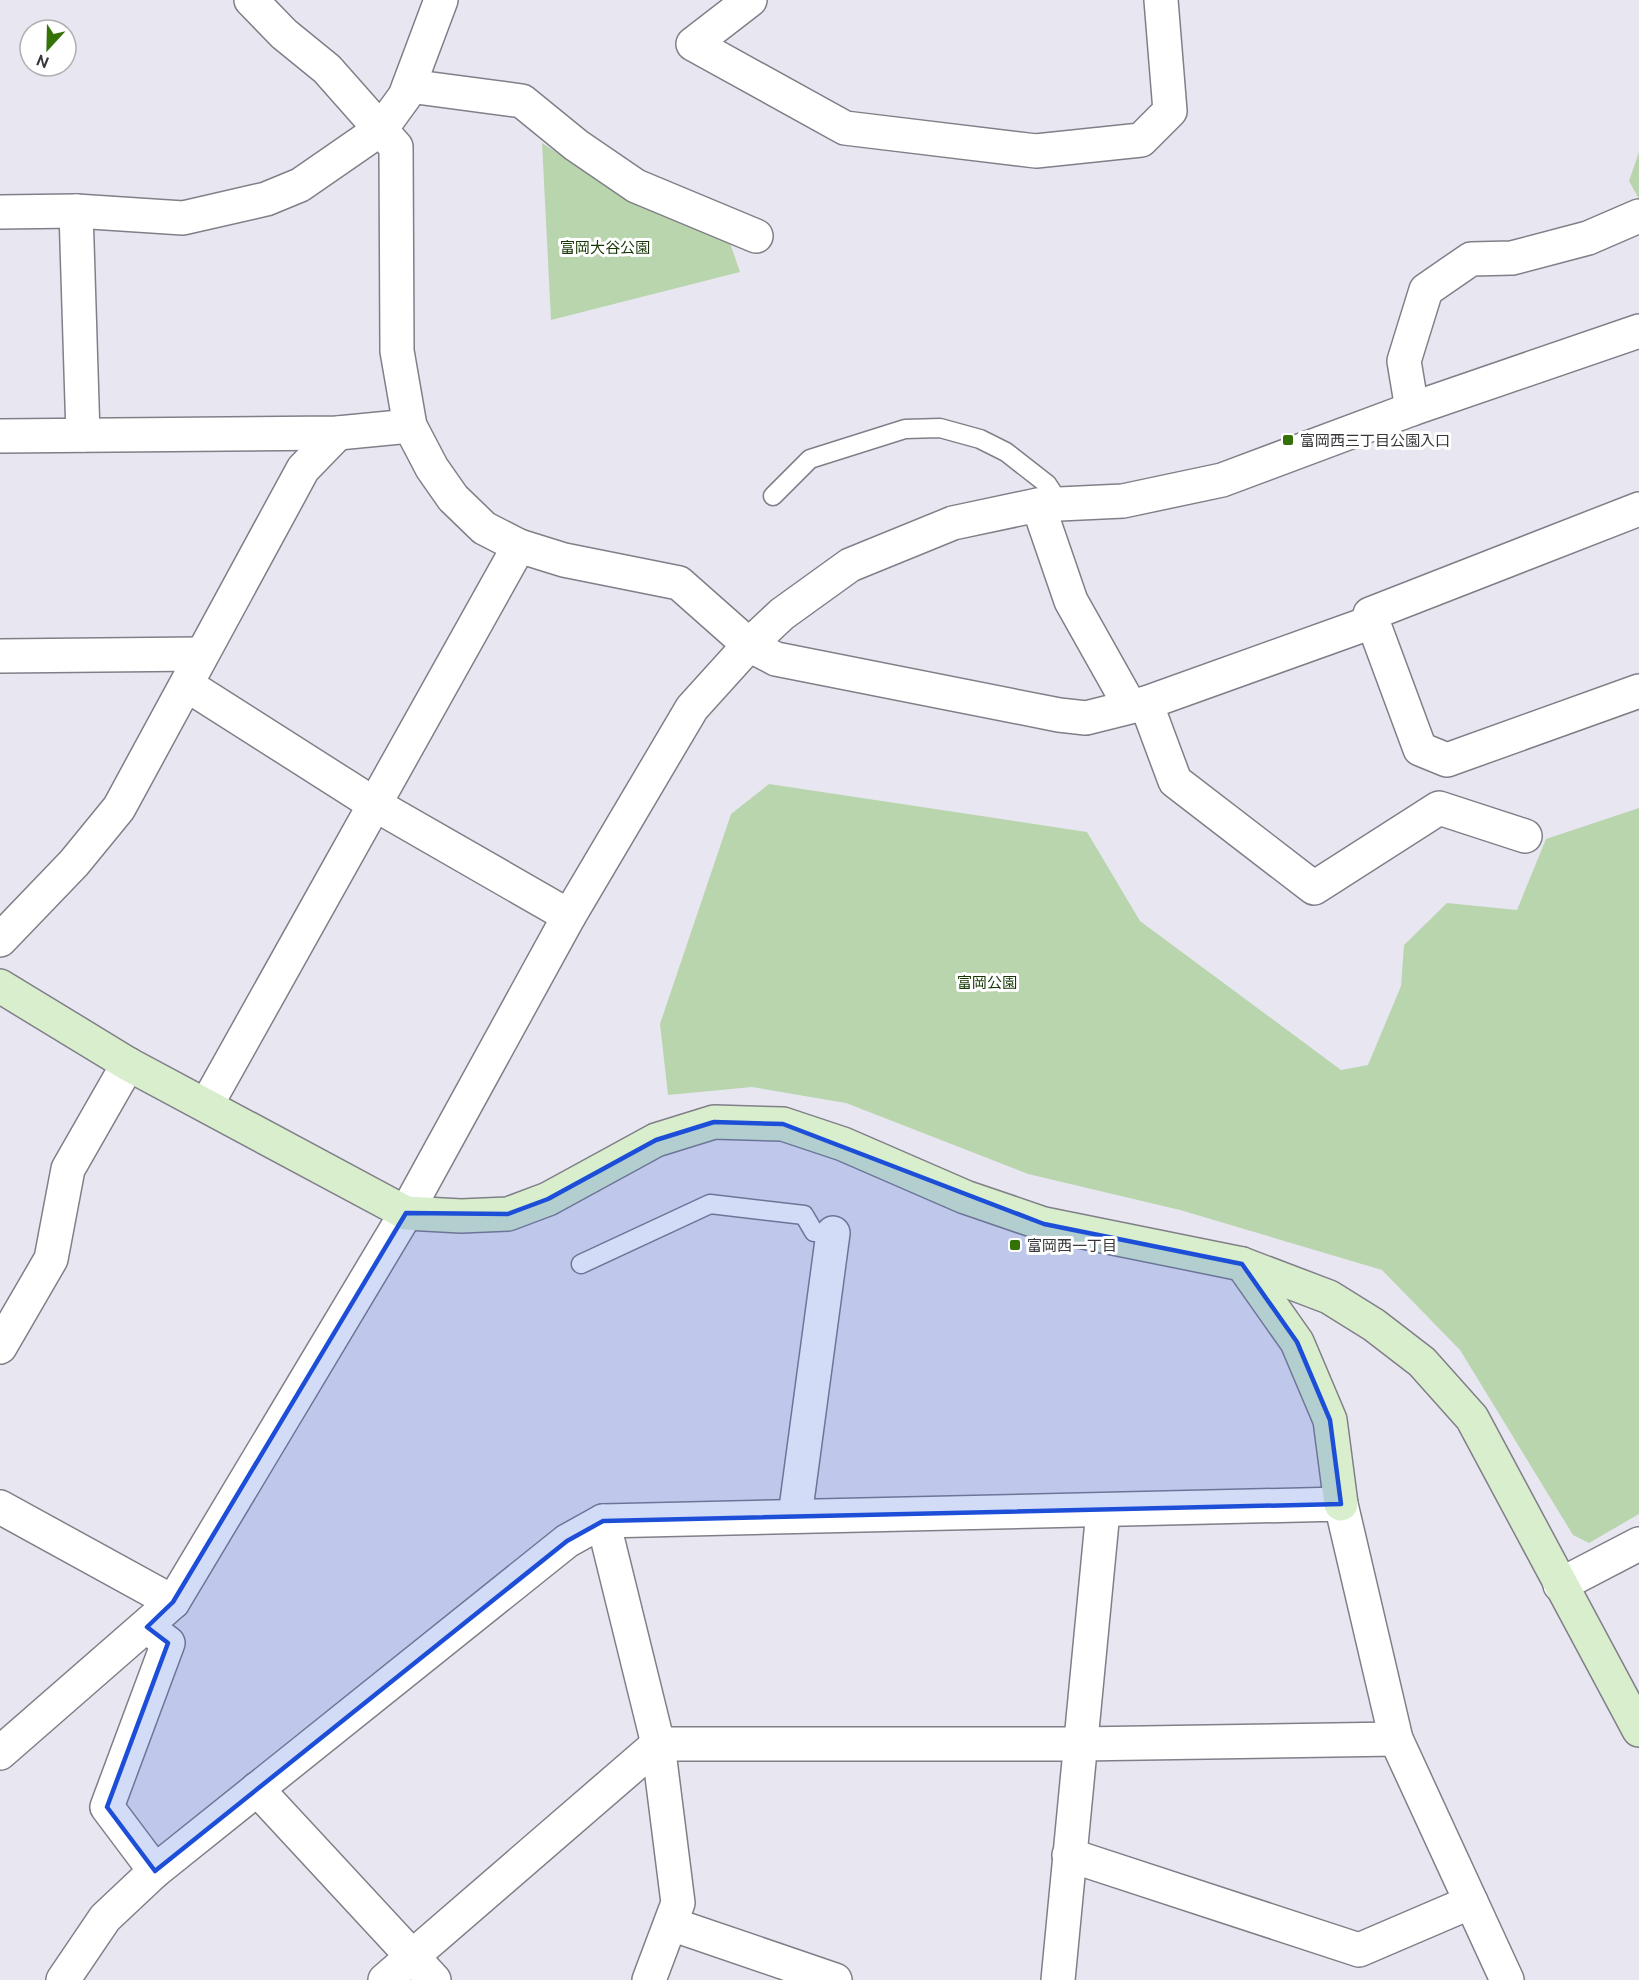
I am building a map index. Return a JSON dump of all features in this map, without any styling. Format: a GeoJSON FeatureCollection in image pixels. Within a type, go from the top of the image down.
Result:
{"type":"FeatureCollection","features":[{"type":"Feature","properties":{"kind":"street"},"geometry":{"type":"LineString","coordinates":[[251,0],[284,34],[327,69],[396,147],[396,351],[410,426],[432,468],[453,498],[484,528],[519,546],[564,560],[684,576],[749,645],[776,659],[1059,715],[1086,718],[1138,705],[1372,622]]}},
{"type":"Feature","properties":{"kind":"street"},"geometry":{"type":"LineString","coordinates":[[0,212],[76,212],[183,218],[266,199],[300,185],[381,129],[405,96],[441,0]]}},
{"type":"Feature","properties":{"kind":"street"},"geometry":{"type":"LineString","coordinates":[[750,0],[693,44],[845,128],[1036,151],[1141,140],[1170,111],[1161,0]]}},
{"type":"Feature","properties":{"kind":"street"},"geometry":{"type":"LineString","coordinates":[[409,86],[522,100],[576,145],[636,186],[756,236]]}},
{"type":"Feature","properties":{"kind":"street"},"geometry":{"type":"LineString","coordinates":[[76,212],[83,435]]}},
{"type":"Feature","properties":{"kind":"street"},"geometry":{"type":"LineString","coordinates":[[1412,409],[1404,361],[1426,290],[1471,259],[1512,258],[1588,238],[1639,216]]}},
{"type":"Feature","properties":{"kind":"street"},"geometry":{"type":"LineString","coordinates":[[0,1753],[174,1602],[406,1213],[570,915],[692,708],[749,645],[782,614],[850,565],[953,523],[1049,505],[1123,501],[1222,480],[1412,409],[1639,331]]}},
{"type":"Feature","properties":{"kind":"street"},"geometry":{"type":"LineString","coordinates":[[0,436],[338,433],[410,426]]}},
{"type":"Feature","properties":{"kind":"street"},"geometry":{"type":"LineString","coordinates":[[0,940],[74,863],[119,808],[188,685],[201,654],[303,469],[338,433]]}},
{"type":"Feature","properties":{"kind":"street"},"geometry":{"type":"LineString","coordinates":[[1049,505],[1071,601],[1138,705],[1175,781],[1314,888],[1439,808],[1525,836]]}},
{"type":"Feature","properties":{"kind":"street"},"geometry":{"type":"LineString","coordinates":[[1639,509],[1370,614],[1420,749],[1447,760],[1639,691]]}},
{"type":"Feature","properties":{"kind":"street"},"geometry":{"type":"LineString","coordinates":[[207,1104],[519,546]]}},
{"type":"Feature","properties":{"kind":"street"},"geometry":{"type":"LineString","coordinates":[[0,656],[201,654]]}},
{"type":"Feature","properties":{"kind":"street"},"geometry":{"type":"LineString","coordinates":[[188,685],[374,804],[570,915]]}},
{"type":"Feature","properties":{"kind":"street"},"geometry":{"type":"LineString","coordinates":[[0,986],[128,1064],[207,1104],[406,1213],[461,1216],[508,1214],[548,1199],[656,1140],[714,1122],[783,1124],[843,1144],[965,1197],[1044,1224],[1242,1264],[1329,1297],[1374,1325],[1422,1362],[1472,1418],[1639,1730]]}},
{"type":"Feature","properties":{"kind":"street"},"geometry":{"type":"LineString","coordinates":[[2,1340],[51,1259],[68,1169],[128,1064]]}},
{"type":"Feature","properties":{"kind":"street"},"geometry":{"type":"LineString","coordinates":[[795,1516],[833,1233]]}},
{"type":"Feature","properties":{"kind":"street"},"geometry":{"type":"LineString","coordinates":[[1242,1264],[1297,1342],[1330,1420],[1341,1504],[1396,1739],[1507,1980]]}},
{"type":"Feature","properties":{"kind":"street"},"geometry":{"type":"LineString","coordinates":[[63,1980],[105,1918],[155,1871],[567,1541],[603,1521],[1341,1504]]}},
{"type":"Feature","properties":{"kind":"street"},"geometry":{"type":"LineString","coordinates":[[0,1507],[174,1602]]}},
{"type":"Feature","properties":{"kind":"street"},"geometry":{"type":"LineString","coordinates":[[1058,1980],[1103,1511]]}},
{"type":"Feature","properties":{"kind":"street"},"geometry":{"type":"LineString","coordinates":[[603,1521],[658,1744],[678,1903],[648,1980]]}},
{"type":"Feature","properties":{"kind":"street"},"geometry":{"type":"LineString","coordinates":[[1560,1585],[1639,1544]]}},
{"type":"Feature","properties":{"kind":"street"},"geometry":{"type":"LineString","coordinates":[[147,1627],[168,1643],[106,1807],[155,1871]]}},
{"type":"Feature","properties":{"kind":"street"},"geometry":{"type":"LineString","coordinates":[[385,1980],[410,1956],[658,1744],[1080,1744],[1396,1739]]}},
{"type":"Feature","properties":{"kind":"street"},"geometry":{"type":"LineString","coordinates":[[257,1790],[434,1980]]}},
{"type":"Feature","properties":{"kind":"street"},"geometry":{"type":"LineString","coordinates":[[1069,1855],[1359,1950],[1471,1902]]}},
{"type":"Feature","properties":{"kind":"street"},"geometry":{"type":"LineString","coordinates":[[671,1924],[835,1980]]}},
{"type":"Feature","properties":{"kind":"lane"},"geometry":{"type":"LineString","coordinates":[[773,496],[810,459],[905,429],[940,428],[980,439],[1006,452],[1047,484],[1049,505]]}},
{"type":"Feature","properties":{"kind":"lane"},"geometry":{"type":"LineString","coordinates":[[581,1264],[710,1204],[804,1215],[814,1232],[833,1233]]}},
{"type":"Feature","properties":{"kind":"highlighted area"},"geometry":{"type":"Polygon","coordinates":[[[714,1122],[783,1124],[1044,1224],[1242,1264],[1297,1342],[1330,1420],[1341,1504],[603,1521],[567,1541],[155,1871],[107,1807],[168,1643],[147,1627],[173,1602],[406,1213],[508,1214],[548,1199],[656,1140],[714,1122]]]}},
{"type":"Feature","properties":{"kind":"green space","name":"富岡大谷公園"},"geometry":{"type":"Polygon","coordinates":[[[542,143],[618,192],[729,240],[740,272],[551,320],[542,143]]]}},
{"type":"Feature","properties":{"kind":"green space"},"geometry":{"type":"Polygon","coordinates":[[[1639,152],[1639,199],[1629,181],[1639,152]]]}},
{"type":"Feature","properties":{"kind":"green space","name":"富岡公園"},"geometry":{"type":"Polygon","coordinates":[[[769,784],[1087,832],[1140,921],[1341,1070],[1368,1065],[1401,986],[1404,945],[1447,903],[1517,910],[1546,839],[1639,808],[1639,1514],[1589,1543],[1573,1535],[1460,1350],[1382,1270],[1180,1210],[1028,1174],[846,1103],[752,1087],[668,1095],[660,1024],[731,814],[769,784]]]}},
{"type":"Feature","properties":{"kind":"place","name":"富岡西三丁目公園入口"},"geometry":{"type":"Point","coordinates":[1288,440]}},
{"type":"Feature","properties":{"kind":"place","name":"富岡西一丁目"},"geometry":{"type":"Point","coordinates":[1015,1245]}}]}
